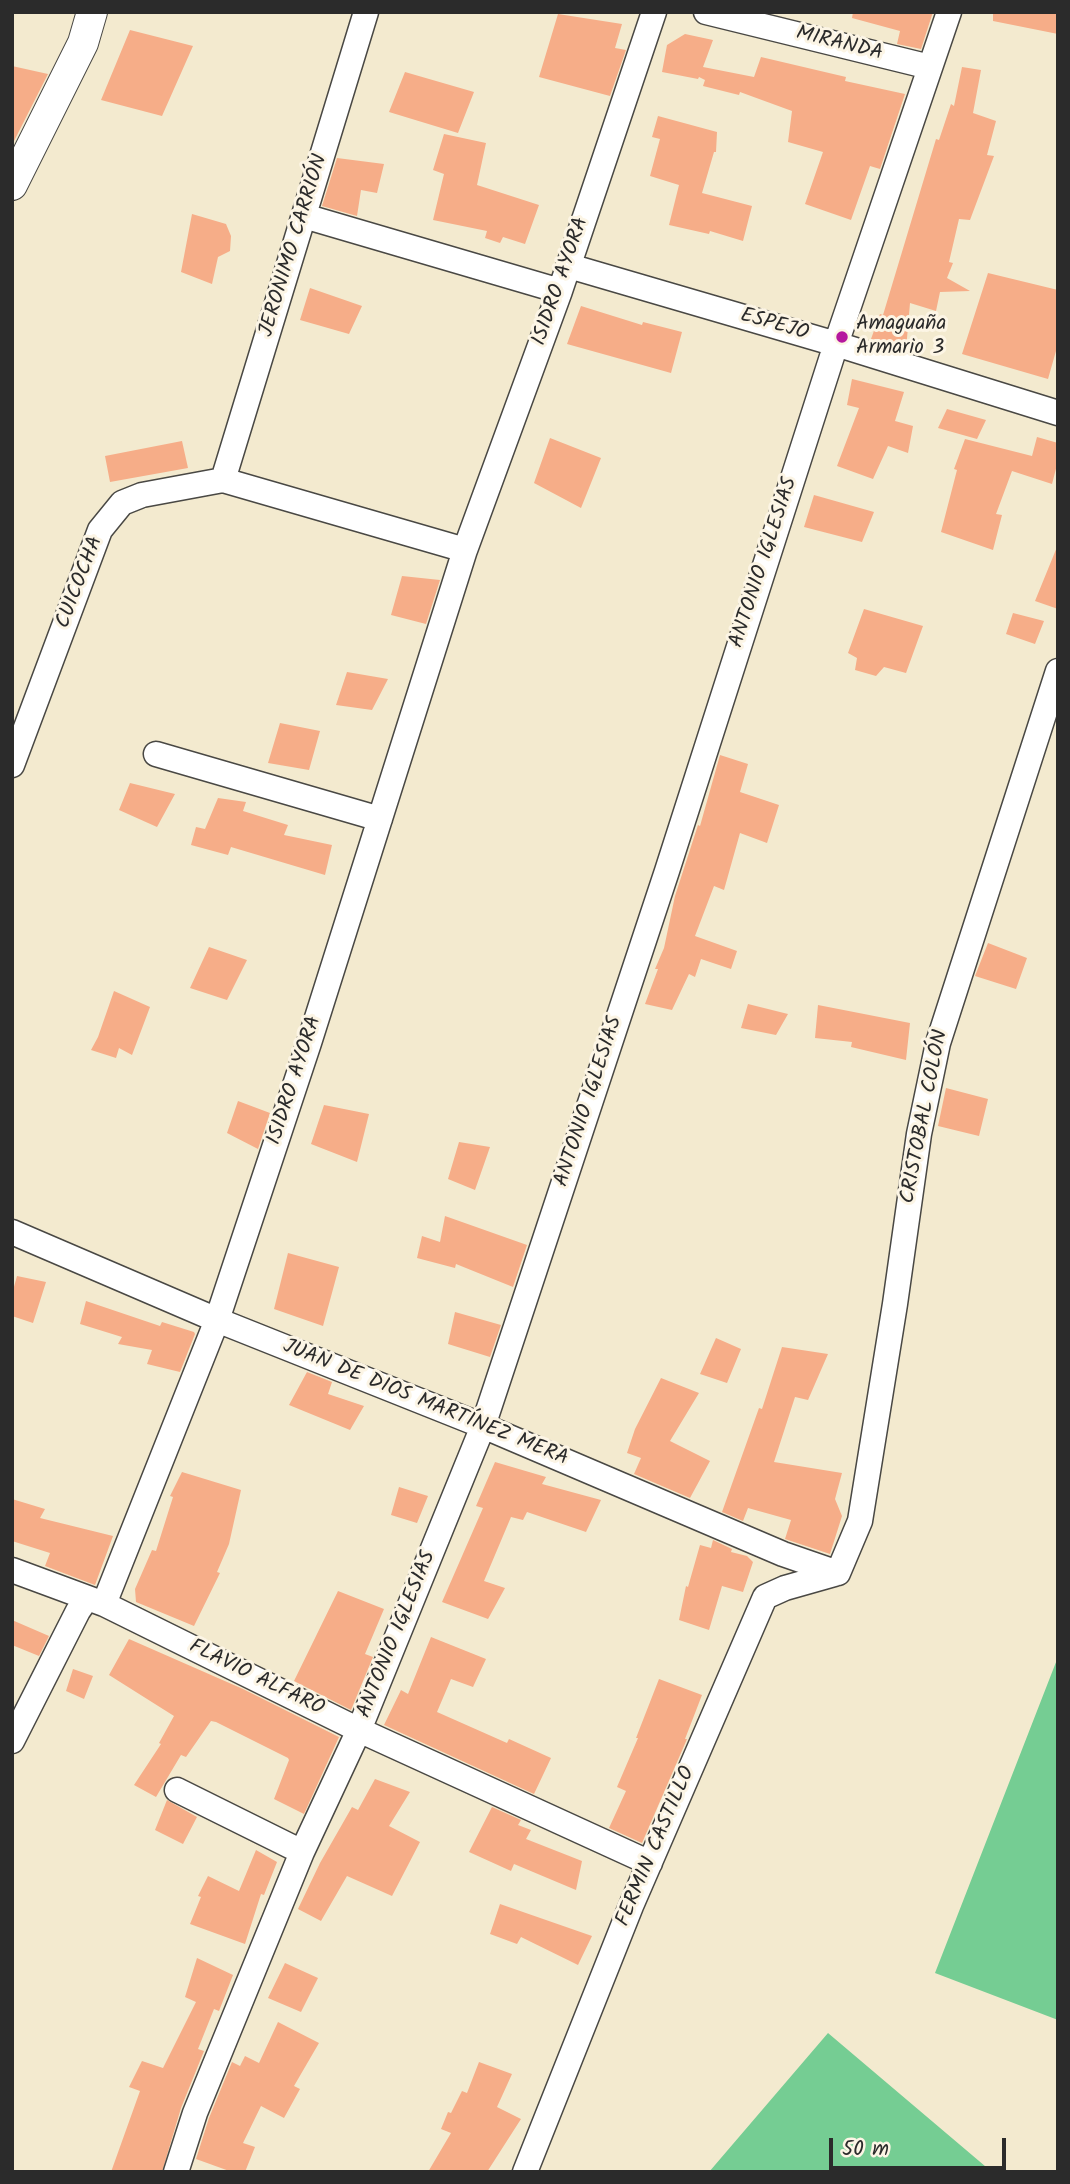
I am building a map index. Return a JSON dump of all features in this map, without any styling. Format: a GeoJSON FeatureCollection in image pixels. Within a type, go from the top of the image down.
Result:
{"type":"FeatureCollection","features":[{"type":"Feature","properties":{"kind":"street"},"geometry":{"type":"LineString","coordinates":[[12,185],[83,43],[92,12]]}},
{"type":"Feature","properties":{"kind":"street","name":"JERONIMO CARRIÓN"},"geometry":{"type":"LineString","coordinates":[[223,480],[366,12]]}},
{"type":"Feature","properties":{"kind":"street","name":"ISIDRO AYORA"},"geometry":{"type":"LineString","coordinates":[[12,1741],[78,1611],[96,1601],[217,1320],[309,1043],[465,550],[560,292],[654,12]]}},
{"type":"Feature","properties":{"kind":"street","name":"MIRANDA"},"geometry":{"type":"LineString","coordinates":[[706,12],[930,67]]}},
{"type":"Feature","properties":{"kind":"street","name":"ANTONIO IGLESIAS"},"geometry":{"type":"LineString","coordinates":[[176,2172],[195,2113],[302,1852],[359,1730],[483,1426],[675,845],[836,344],[949,12]]}},
{"type":"Feature","properties":{"kind":"street"},"geometry":{"type":"LineString","coordinates":[[304,216],[560,292]]}},
{"type":"Feature","properties":{"kind":"street","name":"ESPEJO"},"geometry":{"type":"LineString","coordinates":[[569,266],[836,344],[1058,413]]}},
{"type":"Feature","properties":{"kind":"street"},"geometry":{"type":"LineString","coordinates":[[223,480],[465,550]]}},
{"type":"Feature","properties":{"kind":"street","name":"CUICOCHA"},"geometry":{"type":"LineString","coordinates":[[12,765],[100,530],[122,503],[142,495],[223,480]]}},
{"type":"Feature","properties":{"kind":"street","name":"CRISTOBAL COLÓN"},"geometry":{"type":"LineString","coordinates":[[838,1573],[860,1521],[919,1134],[938,1043],[1058,671]]}},
{"type":"Feature","properties":{"kind":"street"},"geometry":{"type":"LineString","coordinates":[[156,754],[380,819]]}},
{"type":"Feature","properties":{"kind":"street","name":"JUAN DE DIOS MARTÍNEZ MERA"},"geometry":{"type":"LineString","coordinates":[[12,1232],[217,1320],[483,1426],[783,1554],[838,1573]]}},
{"type":"Feature","properties":{"kind":"street","name":"FERMIN CASTILLO"},"geometry":{"type":"LineString","coordinates":[[525,2172],[650,1863],[783,1554]]}},
{"type":"Feature","properties":{"kind":"street"},"geometry":{"type":"LineString","coordinates":[[765,1597],[785,1588],[838,1573]]}},
{"type":"Feature","properties":{"kind":"street","name":"FLAVIO ALFARO"},"geometry":{"type":"LineString","coordinates":[[14,1575],[96,1601],[359,1730],[650,1863]]}},
{"type":"Feature","properties":{"kind":"street"},"geometry":{"type":"LineString","coordinates":[[177,1790],[302,1852]]}},
{"type":"Feature","properties":{"kind":"green space"},"geometry":{"type":"Polygon","coordinates":[[[1058,1657],[1058,2020],[935,1973],[1058,1657]]]}},
{"type":"Feature","properties":{"kind":"green space"},"geometry":{"type":"Polygon","coordinates":[[[828,2033],[992,2172],[709,2172],[828,2033]]]}},
{"type":"Feature","properties":{"kind":"building"},"geometry":{"type":"Polygon","coordinates":[[[853,12],[933,12],[921,49],[897,44],[900,31],[852,18],[853,12]]]}},
{"type":"Feature","properties":{"kind":"building"},"geometry":{"type":"Polygon","coordinates":[[[993,12],[1058,12],[1058,34],[993,21],[993,12]]]}},
{"type":"Feature","properties":{"kind":"building"},"geometry":{"type":"Polygon","coordinates":[[[558,14],[622,24],[615,48],[626,50],[610,96],[539,77],[558,14]]]}},
{"type":"Feature","properties":{"kind":"building"},"geometry":{"type":"Polygon","coordinates":[[[130,30],[193,46],[162,116],[101,100],[130,30]]]}},
{"type":"Feature","properties":{"kind":"building"},"geometry":{"type":"Polygon","coordinates":[[[685,34],[713,40],[703,67],[754,77],[761,57],[846,77],[845,81],[905,94],[880,169],[870,166],[851,220],[805,204],[823,152],[788,142],[792,111],[740,92],[739,95],[703,86],[705,80],[699,77],[698,79],[662,72],[667,45],[685,34]]]}},
{"type":"Feature","properties":{"kind":"building"},"geometry":{"type":"Polygon","coordinates":[[[12,66],[48,74],[12,145],[12,66]]]}},
{"type":"Feature","properties":{"kind":"building"},"geometry":{"type":"Polygon","coordinates":[[[962,67],[981,70],[973,113],[996,121],[987,155],[994,156],[970,220],[959,219],[949,262],[953,263],[947,278],[970,291],[940,292],[936,311],[910,303],[906,350],[871,339],[880,314],[883,315],[936,139],[939,140],[951,104],[954,106],[962,67]]]}},
{"type":"Feature","properties":{"kind":"building"},"geometry":{"type":"Polygon","coordinates":[[[405,72],[474,92],[458,133],[389,112],[405,72]]]}},
{"type":"Feature","properties":{"kind":"building"},"geometry":{"type":"Polygon","coordinates":[[[658,116],[717,132],[716,152],[702,193],[752,206],[743,241],[710,231],[709,234],[669,225],[679,185],[650,176],[660,139],[652,137],[658,116]]]}},
{"type":"Feature","properties":{"kind":"building"},"geometry":{"type":"Polygon","coordinates":[[[444,134],[486,143],[477,185],[539,205],[525,244],[503,237],[500,243],[485,238],[487,231],[433,220],[444,174],[433,170],[444,134]]]}},
{"type":"Feature","properties":{"kind":"building"},"geometry":{"type":"Polygon","coordinates":[[[337,158],[384,164],[377,193],[361,190],[357,216],[322,206],[337,158]]]}},
{"type":"Feature","properties":{"kind":"building"},"geometry":{"type":"Polygon","coordinates":[[[192,214],[226,224],[231,236],[230,251],[218,257],[212,284],[181,272],[192,214]]]}},
{"type":"Feature","properties":{"kind":"building"},"geometry":{"type":"Polygon","coordinates":[[[988,273],[1058,290],[1058,344],[1048,379],[962,354],[988,273]]]}},
{"type":"Feature","properties":{"kind":"building"},"geometry":{"type":"Polygon","coordinates":[[[310,288],[362,306],[349,334],[300,320],[310,288]]]}},
{"type":"Feature","properties":{"kind":"building"},"geometry":{"type":"Polygon","coordinates":[[[581,306],[642,325],[643,322],[682,332],[671,373],[567,344],[581,306]]]}},
{"type":"Feature","properties":{"kind":"building"},"geometry":{"type":"Polygon","coordinates":[[[852,379],[904,392],[895,421],[913,426],[908,453],[888,446],[873,479],[837,466],[859,408],[847,405],[852,379]]]}},
{"type":"Feature","properties":{"kind":"building"},"geometry":{"type":"Polygon","coordinates":[[[947,409],[986,420],[977,439],[938,428],[947,409]]]}},
{"type":"Feature","properties":{"kind":"building"},"geometry":{"type":"Polygon","coordinates":[[[1037,437],[1058,443],[1058,461],[1052,484],[1012,471],[996,514],[1002,515],[993,550],[941,532],[957,470],[954,469],[965,439],[1032,456],[1037,437]]]}},
{"type":"Feature","properties":{"kind":"building"},"geometry":{"type":"Polygon","coordinates":[[[550,438],[601,458],[581,508],[534,483],[550,438]]]}},
{"type":"Feature","properties":{"kind":"building"},"geometry":{"type":"Polygon","coordinates":[[[182,441],[188,468],[110,482],[105,456],[182,441]]]}},
{"type":"Feature","properties":{"kind":"building"},"geometry":{"type":"Polygon","coordinates":[[[814,495],[874,512],[862,542],[804,527],[814,495]]]}},
{"type":"Feature","properties":{"kind":"building"},"geometry":{"type":"Polygon","coordinates":[[[1058,547],[1058,609],[1035,601],[1058,547]]]}},
{"type":"Feature","properties":{"kind":"building"},"geometry":{"type":"Polygon","coordinates":[[[402,576],[440,580],[426,624],[391,615],[402,576]]]}},
{"type":"Feature","properties":{"kind":"building"},"geometry":{"type":"Polygon","coordinates":[[[864,609],[923,626],[906,673],[884,667],[876,676],[855,670],[857,658],[848,653],[864,609]]]}},
{"type":"Feature","properties":{"kind":"building"},"geometry":{"type":"Polygon","coordinates":[[[1013,613],[1044,621],[1035,644],[1006,634],[1013,613]]]}},
{"type":"Feature","properties":{"kind":"building"},"geometry":{"type":"Polygon","coordinates":[[[347,672],[388,679],[372,710],[336,705],[347,672]]]}},
{"type":"Feature","properties":{"kind":"building"},"geometry":{"type":"Polygon","coordinates":[[[280,723],[320,731],[309,770],[268,763],[280,723]]]}},
{"type":"Feature","properties":{"kind":"building"},"geometry":{"type":"Polygon","coordinates":[[[720,755],[748,764],[740,792],[779,805],[767,843],[740,833],[724,890],[714,886],[695,936],[737,951],[731,969],[701,959],[695,977],[689,974],[672,1010],[645,1004],[664,948],[675,896],[698,825],[700,826],[720,755]]]}},
{"type":"Feature","properties":{"kind":"building"},"geometry":{"type":"Polygon","coordinates":[[[130,783],[175,794],[157,827],[119,810],[130,783]]]}},
{"type":"Feature","properties":{"kind":"building"},"geometry":{"type":"Polygon","coordinates":[[[218,798],[246,802],[243,811],[288,825],[284,835],[332,845],[325,875],[231,847],[228,855],[191,845],[196,827],[205,829],[218,798]]]}},
{"type":"Feature","properties":{"kind":"building"},"geometry":{"type":"Polygon","coordinates":[[[988,943],[1027,958],[1016,989],[975,976],[988,943]]]}},
{"type":"Feature","properties":{"kind":"building"},"geometry":{"type":"Polygon","coordinates":[[[209,947],[247,960],[227,1000],[190,988],[209,947]]]}},
{"type":"Feature","properties":{"kind":"building"},"geometry":{"type":"Polygon","coordinates":[[[114,991],[150,1007],[132,1055],[119,1048],[116,1058],[91,1050],[114,991]]]}},
{"type":"Feature","properties":{"kind":"building"},"geometry":{"type":"Polygon","coordinates":[[[748,1004],[788,1014],[776,1035],[741,1028],[748,1004]]]}},
{"type":"Feature","properties":{"kind":"building"},"geometry":{"type":"Polygon","coordinates":[[[818,1005],[910,1023],[906,1060],[851,1047],[852,1042],[815,1038],[818,1005]]]}},
{"type":"Feature","properties":{"kind":"building"},"geometry":{"type":"Polygon","coordinates":[[[946,1088],[988,1099],[979,1136],[938,1126],[946,1088]]]}},
{"type":"Feature","properties":{"kind":"building"},"geometry":{"type":"Polygon","coordinates":[[[238,1101],[270,1113],[258,1149],[227,1133],[238,1101]]]}},
{"type":"Feature","properties":{"kind":"building"},"geometry":{"type":"Polygon","coordinates":[[[324,1105],[369,1114],[357,1162],[311,1144],[324,1105]]]}},
{"type":"Feature","properties":{"kind":"building"},"geometry":{"type":"Polygon","coordinates":[[[459,1142],[490,1147],[475,1190],[448,1179],[459,1142]]]}},
{"type":"Feature","properties":{"kind":"building"},"geometry":{"type":"Polygon","coordinates":[[[445,1216],[527,1245],[513,1287],[456,1264],[455,1268],[417,1258],[422,1236],[440,1242],[445,1216]]]}},
{"type":"Feature","properties":{"kind":"building"},"geometry":{"type":"Polygon","coordinates":[[[288,1253],[339,1267],[323,1326],[274,1309],[288,1253]]]}},
{"type":"Feature","properties":{"kind":"building"},"geometry":{"type":"Polygon","coordinates":[[[17,1276],[46,1282],[33,1323],[12,1316],[12,1294],[17,1276]]]}},
{"type":"Feature","properties":{"kind":"building"},"geometry":{"type":"Polygon","coordinates":[[[86,1301],[160,1326],[162,1322],[194,1332],[180,1372],[147,1364],[152,1350],[118,1344],[122,1337],[80,1324],[86,1301]]]}},
{"type":"Feature","properties":{"kind":"building"},"geometry":{"type":"Polygon","coordinates":[[[455,1312],[501,1325],[490,1357],[448,1344],[455,1312]]]}},
{"type":"Feature","properties":{"kind":"building"},"geometry":{"type":"Polygon","coordinates":[[[716,1338],[741,1349],[727,1383],[700,1374],[716,1338]]]}},
{"type":"Feature","properties":{"kind":"building"},"geometry":{"type":"Polygon","coordinates":[[[782,1347],[828,1354],[808,1400],[795,1397],[774,1462],[842,1473],[835,1499],[842,1516],[830,1554],[785,1539],[791,1520],[748,1508],[743,1521],[722,1512],[759,1408],[762,1409],[782,1347]]]}},
{"type":"Feature","properties":{"kind":"building"},"geometry":{"type":"Polygon","coordinates":[[[307,1372],[332,1382],[328,1394],[364,1406],[350,1430],[289,1405],[307,1372]]]}},
{"type":"Feature","properties":{"kind":"building"},"geometry":{"type":"Polygon","coordinates":[[[661,1378],[699,1393],[670,1441],[710,1461],[690,1498],[634,1474],[641,1458],[627,1453],[635,1429],[661,1378]]]}},
{"type":"Feature","properties":{"kind":"building"},"geometry":{"type":"Polygon","coordinates":[[[495,1462],[546,1477],[542,1484],[601,1500],[586,1532],[527,1512],[523,1520],[511,1517],[484,1581],[505,1588],[488,1619],[442,1602],[483,1508],[476,1506],[495,1462]]]}},
{"type":"Feature","properties":{"kind":"building"},"geometry":{"type":"Polygon","coordinates":[[[182,1472],[241,1490],[229,1544],[217,1572],[220,1573],[194,1626],[136,1602],[135,1589],[152,1550],[156,1551],[173,1497],[170,1496],[182,1472]]]}},
{"type":"Feature","properties":{"kind":"building"},"geometry":{"type":"Polygon","coordinates":[[[399,1487],[428,1496],[417,1523],[391,1515],[399,1487]]]}},
{"type":"Feature","properties":{"kind":"building"},"geometry":{"type":"Polygon","coordinates":[[[12,1499],[45,1509],[40,1518],[113,1536],[95,1585],[45,1566],[50,1553],[12,1541],[12,1499]]]}},
{"type":"Feature","properties":{"kind":"building"},"geometry":{"type":"Polygon","coordinates":[[[713,1540],[732,1549],[731,1552],[747,1556],[753,1562],[743,1592],[722,1586],[709,1630],[679,1620],[686,1586],[688,1587],[700,1545],[711,1548],[713,1540]]]}},
{"type":"Feature","properties":{"kind":"building"},"geometry":{"type":"Polygon","coordinates":[[[338,1591],[384,1609],[365,1654],[373,1657],[351,1710],[294,1681],[338,1591]]]}},
{"type":"Feature","properties":{"kind":"building"},"geometry":{"type":"Polygon","coordinates":[[[12,1620],[49,1636],[39,1656],[12,1645],[12,1620]]]}},
{"type":"Feature","properties":{"kind":"building"},"geometry":{"type":"Polygon","coordinates":[[[431,1637],[486,1659],[473,1687],[451,1679],[437,1712],[507,1743],[509,1739],[551,1758],[534,1794],[384,1725],[401,1690],[408,1694],[431,1637]]]}},
{"type":"Feature","properties":{"kind":"building"},"geometry":{"type":"Polygon","coordinates":[[[129,1639],[243,1689],[339,1737],[304,1814],[274,1799],[288,1758],[211,1721],[186,1757],[181,1755],[156,1797],[134,1785],[161,1744],[159,1743],[174,1716],[109,1675],[129,1639]]]}},
{"type":"Feature","properties":{"kind":"building"},"geometry":{"type":"Polygon","coordinates":[[[73,1669],[93,1676],[84,1699],[66,1691],[73,1669]]]}},
{"type":"Feature","properties":{"kind":"building"},"geometry":{"type":"Polygon","coordinates":[[[659,1679],[702,1695],[687,1739],[642,1843],[609,1828],[626,1791],[617,1787],[659,1679]]]}},
{"type":"Feature","properties":{"kind":"building"},"geometry":{"type":"Polygon","coordinates":[[[375,1779],[410,1792],[389,1826],[420,1842],[392,1896],[347,1876],[321,1921],[298,1909],[352,1807],[358,1810],[375,1779]]]}},
{"type":"Feature","properties":{"kind":"building"},"geometry":{"type":"Polygon","coordinates":[[[167,1800],[197,1817],[183,1844],[155,1830],[167,1800]]]}},
{"type":"Feature","properties":{"kind":"building"},"geometry":{"type":"Polygon","coordinates":[[[492,1807],[521,1820],[518,1825],[531,1830],[526,1839],[582,1861],[576,1890],[514,1864],[511,1871],[469,1852],[492,1807]]]}},
{"type":"Feature","properties":{"kind":"building"},"geometry":{"type":"Polygon","coordinates":[[[256,1850],[277,1862],[264,1895],[261,1894],[245,1944],[190,1924],[201,1897],[198,1896],[208,1876],[239,1891],[256,1850]]]}},
{"type":"Feature","properties":{"kind":"building"},"geometry":{"type":"Polygon","coordinates":[[[500,1904],[592,1936],[578,1965],[521,1937],[517,1944],[490,1934],[500,1904]]]}},
{"type":"Feature","properties":{"kind":"building"},"geometry":{"type":"Polygon","coordinates":[[[197,1958],[233,1975],[219,2011],[214,2009],[198,2049],[204,2051],[181,2108],[162,2172],[111,2172],[140,2091],[129,2087],[142,2061],[163,2068],[196,2002],[185,1997],[197,1958]]]}},
{"type":"Feature","properties":{"kind":"building"},"geometry":{"type":"Polygon","coordinates":[[[285,1963],[318,1978],[301,2012],[268,1998],[285,1963]]]}},
{"type":"Feature","properties":{"kind":"building"},"geometry":{"type":"Polygon","coordinates":[[[278,2022],[319,2043],[294,2086],[300,2089],[284,2118],[261,2106],[243,2143],[255,2147],[245,2172],[232,2172],[196,2159],[232,2062],[240,2066],[245,2056],[259,2063],[278,2022]]]}},
{"type":"Feature","properties":{"kind":"building"},"geometry":{"type":"Polygon","coordinates":[[[479,2062],[512,2074],[497,2107],[521,2119],[487,2172],[428,2172],[451,2133],[441,2129],[448,2112],[451,2113],[462,2091],[467,2093],[479,2062]]]}},
{"type":"Feature","properties":{"kind":"place","name":"Amaguaña Armario 3"},"geometry":{"type":"Point","coordinates":[842,337]}}]}
